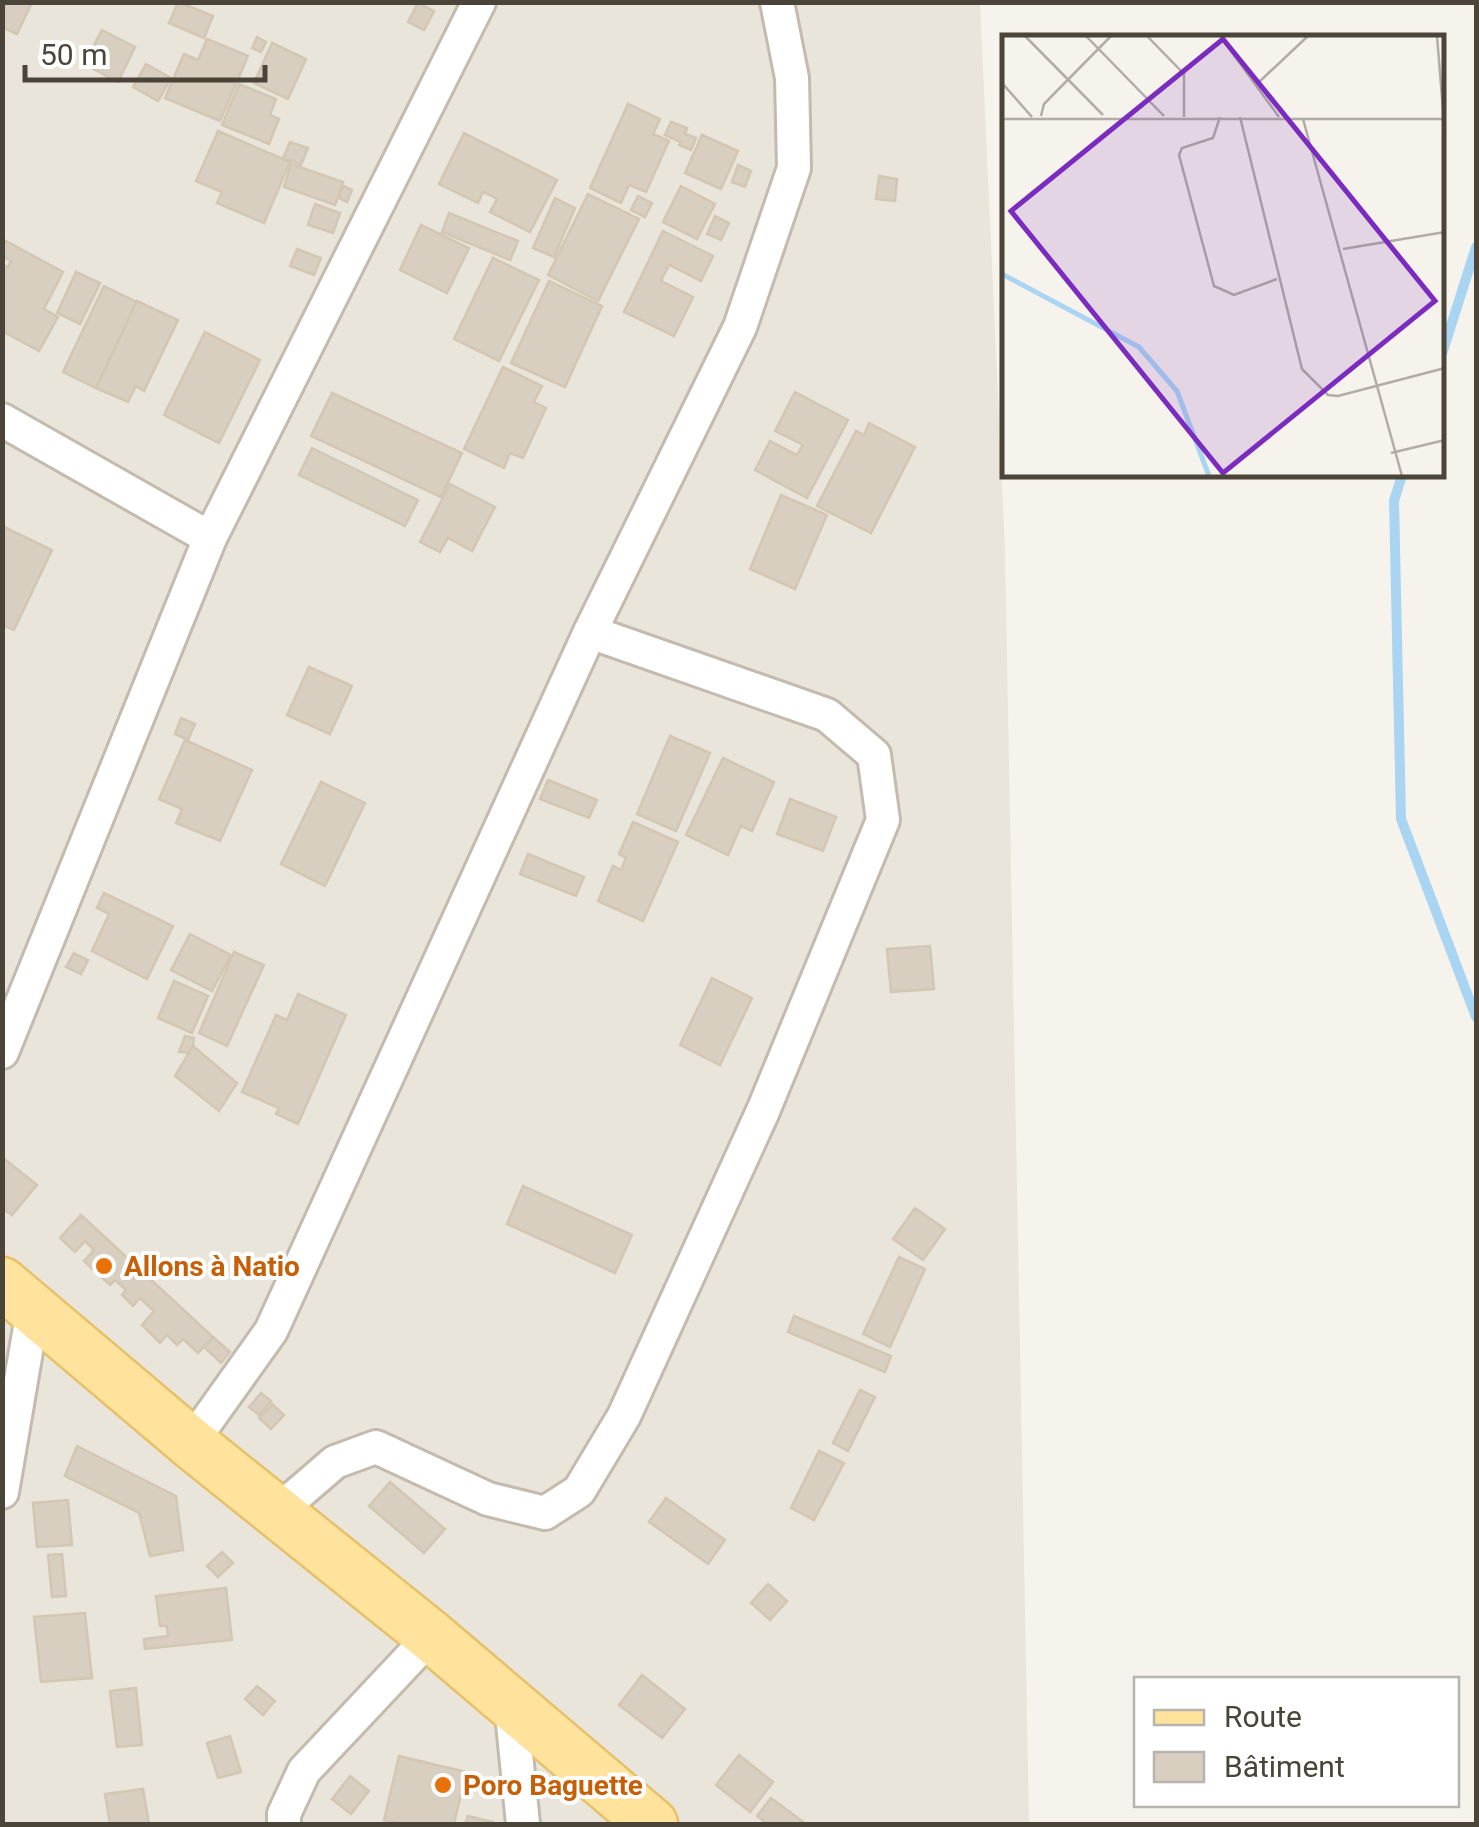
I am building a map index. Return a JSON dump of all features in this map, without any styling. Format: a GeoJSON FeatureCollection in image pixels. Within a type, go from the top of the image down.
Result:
{"type":"FeatureCollection","features":[{"type":"Feature","properties":{"kind":"main road"},"geometry":{"type":"LineString","coordinates":[[18,1296],[191,1443],[431,1636],[652,1824]]}},
{"type":"Feature","properties":{"kind":"street"},"geometry":{"type":"LineString","coordinates":[[2,1052],[210,538],[478,2]]}},
{"type":"Feature","properties":{"kind":"street"},"geometry":{"type":"LineString","coordinates":[[191,1443],[271,1331],[590,632],[740,326],[794,168],[792,78],[777,2]]}},
{"type":"Feature","properties":{"kind":"street"},"geometry":{"type":"LineString","coordinates":[[2,420],[210,538]]}},
{"type":"Feature","properties":{"kind":"street"},"geometry":{"type":"LineString","coordinates":[[276,1512],[336,1462],[376,1447],[488,1498],[545,1513],[579,1491],[624,1416],[755,1129],[883,820],[874,754],[827,715],[590,632]]}},
{"type":"Feature","properties":{"kind":"street"},"geometry":{"type":"LineString","coordinates":[[2,1492],[18,1296]]}},
{"type":"Feature","properties":{"kind":"street"},"geometry":{"type":"LineString","coordinates":[[284,1824],[284,1814],[304,1771],[431,1636]]}},
{"type":"Feature","properties":{"kind":"street"},"geometry":{"type":"LineString","coordinates":[[511,1704],[523,1824]]}},
{"type":"Feature","properties":{"kind":"shaded area"},"geometry":{"type":"Polygon","coordinates":[[[3,3],[980,3],[1005,550],[1029,1824],[3,1824],[3,3]]]}},
{"type":"Feature","properties":{"kind":"building"},"geometry":{"type":"Polygon","coordinates":[[[2,2],[32,2],[17,34],[2,27],[2,2]]]}},
{"type":"Feature","properties":{"kind":"building"},"geometry":{"type":"Polygon","coordinates":[[[178,2],[213,16],[204,38],[169,23],[178,2]]]}},
{"type":"Feature","properties":{"kind":"building"},"geometry":{"type":"Polygon","coordinates":[[[418,3],[434,11],[424,30],[408,22],[418,3]]]}},
{"type":"Feature","properties":{"kind":"building"},"geometry":{"type":"Polygon","coordinates":[[[102,30],[135,47],[118,82],[84,64],[102,30]]]}},
{"type":"Feature","properties":{"kind":"building"},"geometry":{"type":"Polygon","coordinates":[[[257,37],[266,42],[261,52],[252,48],[257,37]]]}},
{"type":"Feature","properties":{"kind":"building"},"geometry":{"type":"Polygon","coordinates":[[[207,39],[248,56],[220,121],[165,98],[184,54],[198,60],[207,39]]]}},
{"type":"Feature","properties":{"kind":"building"},"geometry":{"type":"Polygon","coordinates":[[[272,43],[306,59],[288,99],[254,83],[272,43]]]}},
{"type":"Feature","properties":{"kind":"building"},"geometry":{"type":"Polygon","coordinates":[[[146,64],[171,78],[158,101],[133,87],[146,64]]]}},
{"type":"Feature","properties":{"kind":"building"},"geometry":{"type":"Polygon","coordinates":[[[239,84],[276,99],[270,115],[279,119],[269,144],[222,125],[239,84]]]}},
{"type":"Feature","properties":{"kind":"building"},"geometry":{"type":"Polygon","coordinates":[[[628,104],[660,119],[653,134],[669,141],[646,192],[629,185],[621,203],[590,188],[628,104]]]}},
{"type":"Feature","properties":{"kind":"building"},"geometry":{"type":"Polygon","coordinates":[[[671,122],[687,128],[685,134],[696,138],[691,150],[665,135],[671,122]]]}},
{"type":"Feature","properties":{"kind":"building"},"geometry":{"type":"Polygon","coordinates":[[[218,131],[290,162],[264,223],[217,203],[222,192],[196,181],[218,131]]]}},
{"type":"Feature","properties":{"kind":"building"},"geometry":{"type":"Polygon","coordinates":[[[464,133],[557,180],[530,232],[490,212],[497,199],[483,192],[478,203],[439,184],[464,133]]]}},
{"type":"Feature","properties":{"kind":"building"},"geometry":{"type":"Polygon","coordinates":[[[702,135],[738,151],[721,189],[685,173],[702,135]]]}},
{"type":"Feature","properties":{"kind":"building"},"geometry":{"type":"Polygon","coordinates":[[[290,142],[308,148],[301,165],[283,158],[290,142]]]}},
{"type":"Feature","properties":{"kind":"building"},"geometry":{"type":"Polygon","coordinates":[[[291,164],[343,182],[335,205],[284,187],[291,164]]]}},
{"type":"Feature","properties":{"kind":"building"},"geometry":{"type":"Polygon","coordinates":[[[738,165],[751,171],[745,187],[732,182],[738,165]]]}},
{"type":"Feature","properties":{"kind":"building"},"geometry":{"type":"Polygon","coordinates":[[[879,176],[897,179],[895,201],[876,199],[879,176]]]}},
{"type":"Feature","properties":{"kind":"building"},"geometry":{"type":"Polygon","coordinates":[[[343,186],[352,190],[347,202],[339,198],[343,186]]]}},
{"type":"Feature","properties":{"kind":"building"},"geometry":{"type":"Polygon","coordinates":[[[681,186],[715,204],[697,239],[663,222],[681,186]]]}},
{"type":"Feature","properties":{"kind":"building"},"geometry":{"type":"Polygon","coordinates":[[[588,194],[639,219],[598,301],[548,275],[588,194]]]}},
{"type":"Feature","properties":{"kind":"building"},"geometry":{"type":"Polygon","coordinates":[[[638,196],[652,203],[645,217],[631,210],[638,196]]]}},
{"type":"Feature","properties":{"kind":"building"},"geometry":{"type":"Polygon","coordinates":[[[555,198],[575,208],[554,257],[533,248],[555,198]]]}},
{"type":"Feature","properties":{"kind":"building"},"geometry":{"type":"Polygon","coordinates":[[[315,204],[340,213],[333,233],[308,225],[315,204]]]}},
{"type":"Feature","properties":{"kind":"building"},"geometry":{"type":"Polygon","coordinates":[[[449,213],[518,241],[510,260],[442,232],[449,213]]]}},
{"type":"Feature","properties":{"kind":"building"},"geometry":{"type":"Polygon","coordinates":[[[715,216],[729,223],[721,240],[707,234],[715,216]]]}},
{"type":"Feature","properties":{"kind":"building"},"geometry":{"type":"Polygon","coordinates":[[[421,225],[469,248],[447,293],[400,270],[421,225]]]}},
{"type":"Feature","properties":{"kind":"building"},"geometry":{"type":"Polygon","coordinates":[[[663,231],[713,256],[701,281],[669,265],[661,281],[693,297],[674,336],[624,312],[663,231]]]}},
{"type":"Feature","properties":{"kind":"building"},"geometry":{"type":"Polygon","coordinates":[[[6,241],[63,272],[44,309],[58,317],[39,351],[2,331],[2,265],[8,267],[11,261],[2,256],[6,241]]]}},
{"type":"Feature","properties":{"kind":"building"},"geometry":{"type":"Polygon","coordinates":[[[297,249],[321,258],[314,275],[290,266],[297,249]]]}},
{"type":"Feature","properties":{"kind":"building"},"geometry":{"type":"Polygon","coordinates":[[[493,258],[539,280],[499,361],[454,339],[493,258]]]}},
{"type":"Feature","properties":{"kind":"building"},"geometry":{"type":"Polygon","coordinates":[[[76,272],[100,283],[80,324],[57,313],[76,272]]]}},
{"type":"Feature","properties":{"kind":"building"},"geometry":{"type":"Polygon","coordinates":[[[549,281],[602,306],[565,387],[511,363],[549,281]]]}},
{"type":"Feature","properties":{"kind":"building"},"geometry":{"type":"Polygon","coordinates":[[[104,286],[137,302],[96,388],[63,372],[104,286]]]}},
{"type":"Feature","properties":{"kind":"building"},"geometry":{"type":"Polygon","coordinates":[[[137,301],[178,320],[144,391],[136,386],[128,402],[96,388],[137,301]]]}},
{"type":"Feature","properties":{"kind":"building"},"geometry":{"type":"Polygon","coordinates":[[[205,332],[260,360],[219,443],[164,415],[205,332]]]}},
{"type":"Feature","properties":{"kind":"building"},"geometry":{"type":"Polygon","coordinates":[[[503,367],[542,386],[534,402],[546,408],[523,458],[510,453],[504,468],[464,449],[503,367]]]}},
{"type":"Feature","properties":{"kind":"building"},"geometry":{"type":"Polygon","coordinates":[[[795,392],[848,420],[807,498],[755,470],[770,441],[797,455],[803,445],[775,431],[795,392]]]}},
{"type":"Feature","properties":{"kind":"building"},"geometry":{"type":"Polygon","coordinates":[[[332,393],[462,453],[441,497],[311,436],[332,393]]]}},
{"type":"Feature","properties":{"kind":"building"},"geometry":{"type":"Polygon","coordinates":[[[869,423],[915,447],[871,533],[817,506],[856,431],[864,435],[869,423]]]}},
{"type":"Feature","properties":{"kind":"building"},"geometry":{"type":"Polygon","coordinates":[[[312,448],[418,500],[405,526],[299,475],[312,448]]]}},
{"type":"Feature","properties":{"kind":"building"},"geometry":{"type":"Polygon","coordinates":[[[450,484],[495,507],[472,551],[448,538],[440,552],[420,542],[450,484]]]}},
{"type":"Feature","properties":{"kind":"building"},"geometry":{"type":"Polygon","coordinates":[[[781,495],[827,515],[795,589],[750,569],[781,495]]]}},
{"type":"Feature","properties":{"kind":"building"},"geometry":{"type":"Polygon","coordinates":[[[2,526],[52,550],[14,630],[2,625],[2,526]]]}},
{"type":"Feature","properties":{"kind":"building"},"geometry":{"type":"Polygon","coordinates":[[[309,667],[352,686],[330,734],[287,715],[309,667]]]}},
{"type":"Feature","properties":{"kind":"building"},"geometry":{"type":"Polygon","coordinates":[[[181,718],[195,724],[188,740],[175,734],[181,718]]]}},
{"type":"Feature","properties":{"kind":"building"},"geometry":{"type":"Polygon","coordinates":[[[670,736],[710,753],[676,831],[637,814],[670,736]]]}},
{"type":"Feature","properties":{"kind":"building"},"geometry":{"type":"Polygon","coordinates":[[[185,740],[252,770],[220,841],[176,823],[182,809],[159,799],[185,740]]]}},
{"type":"Feature","properties":{"kind":"building"},"geometry":{"type":"Polygon","coordinates":[[[723,758],[774,782],[752,831],[741,826],[728,855],[686,835],[723,758]]]}},
{"type":"Feature","properties":{"kind":"building"},"geometry":{"type":"Polygon","coordinates":[[[548,780],[597,800],[589,818],[540,799],[548,780]]]}},
{"type":"Feature","properties":{"kind":"building"},"geometry":{"type":"Polygon","coordinates":[[[321,782],[365,803],[325,886],[281,864],[321,782]]]}},
{"type":"Feature","properties":{"kind":"building"},"geometry":{"type":"Polygon","coordinates":[[[790,799],[836,817],[823,851],[777,834],[790,799]]]}},
{"type":"Feature","properties":{"kind":"building"},"geometry":{"type":"Polygon","coordinates":[[[633,822],[678,842],[643,921],[598,901],[613,866],[621,870],[626,858],[619,854],[633,822]]]}},
{"type":"Feature","properties":{"kind":"building"},"geometry":{"type":"Polygon","coordinates":[[[528,854],[584,877],[576,896],[520,874],[528,854]]]}},
{"type":"Feature","properties":{"kind":"building"},"geometry":{"type":"Polygon","coordinates":[[[104,893],[173,926],[147,979],[92,951],[109,914],[97,908],[104,893]]]}},
{"type":"Feature","properties":{"kind":"building"},"geometry":{"type":"Polygon","coordinates":[[[190,934],[231,955],[212,991],[171,970],[190,934]]]}},
{"type":"Feature","properties":{"kind":"building"},"geometry":{"type":"Polygon","coordinates":[[[930,946],[934,989],[891,992],[887,949],[930,946]]]}},
{"type":"Feature","properties":{"kind":"building"},"geometry":{"type":"Polygon","coordinates":[[[234,952],[264,965],[227,1046],[199,1033],[234,952]]]}},
{"type":"Feature","properties":{"kind":"building"},"geometry":{"type":"Polygon","coordinates":[[[74,953],[88,960],[81,974],[66,967],[74,953]]]}},
{"type":"Feature","properties":{"kind":"building"},"geometry":{"type":"Polygon","coordinates":[[[712,978],[752,998],[720,1065],[680,1045],[712,978]]]}},
{"type":"Feature","properties":{"kind":"building"},"geometry":{"type":"Polygon","coordinates":[[[174,981],[208,996],[192,1033],[158,1018],[174,981]]]}},
{"type":"Feature","properties":{"kind":"building"},"geometry":{"type":"Polygon","coordinates":[[[298,994],[346,1015],[298,1124],[276,1114],[279,1108],[242,1092],[276,1015],[287,1020],[298,994]]]}},
{"type":"Feature","properties":{"kind":"building"},"geometry":{"type":"Polygon","coordinates":[[[185,1036],[194,1038],[188,1053],[179,1052],[185,1036]]]}},
{"type":"Feature","properties":{"kind":"building"},"geometry":{"type":"Polygon","coordinates":[[[193,1046],[237,1083],[219,1111],[175,1076],[193,1046]]]}},
{"type":"Feature","properties":{"kind":"building"},"geometry":{"type":"Polygon","coordinates":[[[2,1157],[37,1185],[12,1215],[2,1208],[2,1157]]]}},
{"type":"Feature","properties":{"kind":"building"},"geometry":{"type":"Polygon","coordinates":[[[523,1186],[632,1235],[615,1273],[507,1224],[523,1186]]]}},
{"type":"Feature","properties":{"kind":"building"},"geometry":{"type":"Polygon","coordinates":[[[915,1208],[945,1229],[923,1260],[893,1239],[915,1208]]]}},
{"type":"Feature","properties":{"kind":"building"},"geometry":{"type":"Polygon","coordinates":[[[81,1215],[213,1337],[198,1353],[183,1339],[177,1345],[167,1335],[160,1343],[142,1325],[154,1311],[140,1298],[133,1306],[122,1295],[126,1290],[115,1280],[110,1285],[84,1261],[94,1250],[85,1241],[75,1252],[60,1238],[81,1215]]]}},
{"type":"Feature","properties":{"kind":"building"},"geometry":{"type":"Polygon","coordinates":[[[899,1257],[925,1269],[890,1347],[863,1334],[899,1257]]]}},
{"type":"Feature","properties":{"kind":"building"},"geometry":{"type":"Polygon","coordinates":[[[794,1316],[891,1356],[885,1372],[788,1332],[794,1316]]]}},
{"type":"Feature","properties":{"kind":"building"},"geometry":{"type":"Polygon","coordinates":[[[213,1337],[230,1352],[221,1363],[204,1347],[213,1337]]]}},
{"type":"Feature","properties":{"kind":"building"},"geometry":{"type":"Polygon","coordinates":[[[860,1390],[875,1397],[848,1451],[833,1443],[860,1390]]]}},
{"type":"Feature","properties":{"kind":"building"},"geometry":{"type":"Polygon","coordinates":[[[261,1393],[271,1401],[259,1415],[249,1407],[261,1393]]]}},
{"type":"Feature","properties":{"kind":"building"},"geometry":{"type":"Polygon","coordinates":[[[272,1404],[284,1415],[271,1429],[259,1418],[272,1404]]]}},
{"type":"Feature","properties":{"kind":"building"},"geometry":{"type":"Polygon","coordinates":[[[77,1446],[176,1496],[183,1550],[150,1556],[139,1513],[65,1476],[77,1446]]]}},
{"type":"Feature","properties":{"kind":"building"},"geometry":{"type":"Polygon","coordinates":[[[819,1451],[844,1463],[814,1520],[791,1508],[819,1451]]]}},
{"type":"Feature","properties":{"kind":"building"},"geometry":{"type":"Polygon","coordinates":[[[390,1482],[445,1529],[424,1553],[369,1506],[390,1482]]]}},
{"type":"Feature","properties":{"kind":"building"},"geometry":{"type":"Polygon","coordinates":[[[666,1498],[725,1540],[708,1564],[649,1522],[666,1498]]]}},
{"type":"Feature","properties":{"kind":"building"},"geometry":{"type":"Polygon","coordinates":[[[68,1500],[72,1545],[37,1547],[33,1503],[68,1500]]]}},
{"type":"Feature","properties":{"kind":"building"},"geometry":{"type":"Polygon","coordinates":[[[222,1552],[233,1563],[218,1577],[207,1566],[222,1552]]]}},
{"type":"Feature","properties":{"kind":"building"},"geometry":{"type":"Polygon","coordinates":[[[62,1554],[66,1596],[52,1597],[48,1555],[62,1554]]]}},
{"type":"Feature","properties":{"kind":"building"},"geometry":{"type":"Polygon","coordinates":[[[768,1584],[787,1601],[770,1620],[751,1603],[768,1584]]]}},
{"type":"Feature","properties":{"kind":"building"},"geometry":{"type":"Polygon","coordinates":[[[226,1588],[232,1640],[145,1649],[144,1639],[168,1636],[167,1626],[160,1626],[156,1596],[226,1588]]]}},
{"type":"Feature","properties":{"kind":"building"},"geometry":{"type":"Polygon","coordinates":[[[85,1613],[92,1678],[41,1682],[34,1617],[85,1613]]]}},
{"type":"Feature","properties":{"kind":"building"},"geometry":{"type":"Polygon","coordinates":[[[642,1675],[685,1709],[662,1738],[619,1705],[642,1675]]]}},
{"type":"Feature","properties":{"kind":"building"},"geometry":{"type":"Polygon","coordinates":[[[257,1686],[275,1701],[263,1715],[245,1699],[257,1686]]]}},
{"type":"Feature","properties":{"kind":"building"},"geometry":{"type":"Polygon","coordinates":[[[136,1688],[142,1745],[117,1747],[110,1691],[136,1688]]]}},
{"type":"Feature","properties":{"kind":"building"},"geometry":{"type":"Polygon","coordinates":[[[230,1736],[241,1772],[218,1778],[207,1743],[230,1736]]]}},
{"type":"Feature","properties":{"kind":"building"},"geometry":{"type":"Polygon","coordinates":[[[739,1755],[773,1782],[750,1812],[716,1785],[739,1755]]]}},
{"type":"Feature","properties":{"kind":"building"},"geometry":{"type":"Polygon","coordinates":[[[399,1756],[466,1772],[454,1824],[384,1820],[399,1756]]]}},
{"type":"Feature","properties":{"kind":"building"},"geometry":{"type":"Polygon","coordinates":[[[350,1776],[369,1791],[351,1814],[332,1799],[350,1776]]]}},
{"type":"Feature","properties":{"kind":"building"},"geometry":{"type":"Polygon","coordinates":[[[143,1789],[149,1824],[110,1824],[105,1794],[143,1789]]]}},
{"type":"Feature","properties":{"kind":"building"},"geometry":{"type":"Polygon","coordinates":[[[771,1798],[806,1824],[768,1824],[757,1816],[771,1798]]]}},
{"type":"Feature","properties":{"kind":"building"},"geometry":{"type":"Polygon","coordinates":[[[468,1816],[493,1822],[465,1824],[468,1816]]]}},
{"type":"Feature","properties":{"kind":"waterway"},"geometry":{"type":"LineString","coordinates":[[1444,348],[1476,247]]}},
{"type":"Feature","properties":{"kind":"waterway"},"geometry":{"type":"LineString","coordinates":[[1401,478],[1394,501],[1401,819],[1476,1017]]}},
{"type":"Feature","properties":{"kind":"place","name":"Allons à Natio"},"geometry":{"type":"Point","coordinates":[104,1266]}},
{"type":"Feature","properties":{"kind":"place","name":"Poro Baguette"},"geometry":{"type":"Point","coordinates":[443,1785]}}]}
